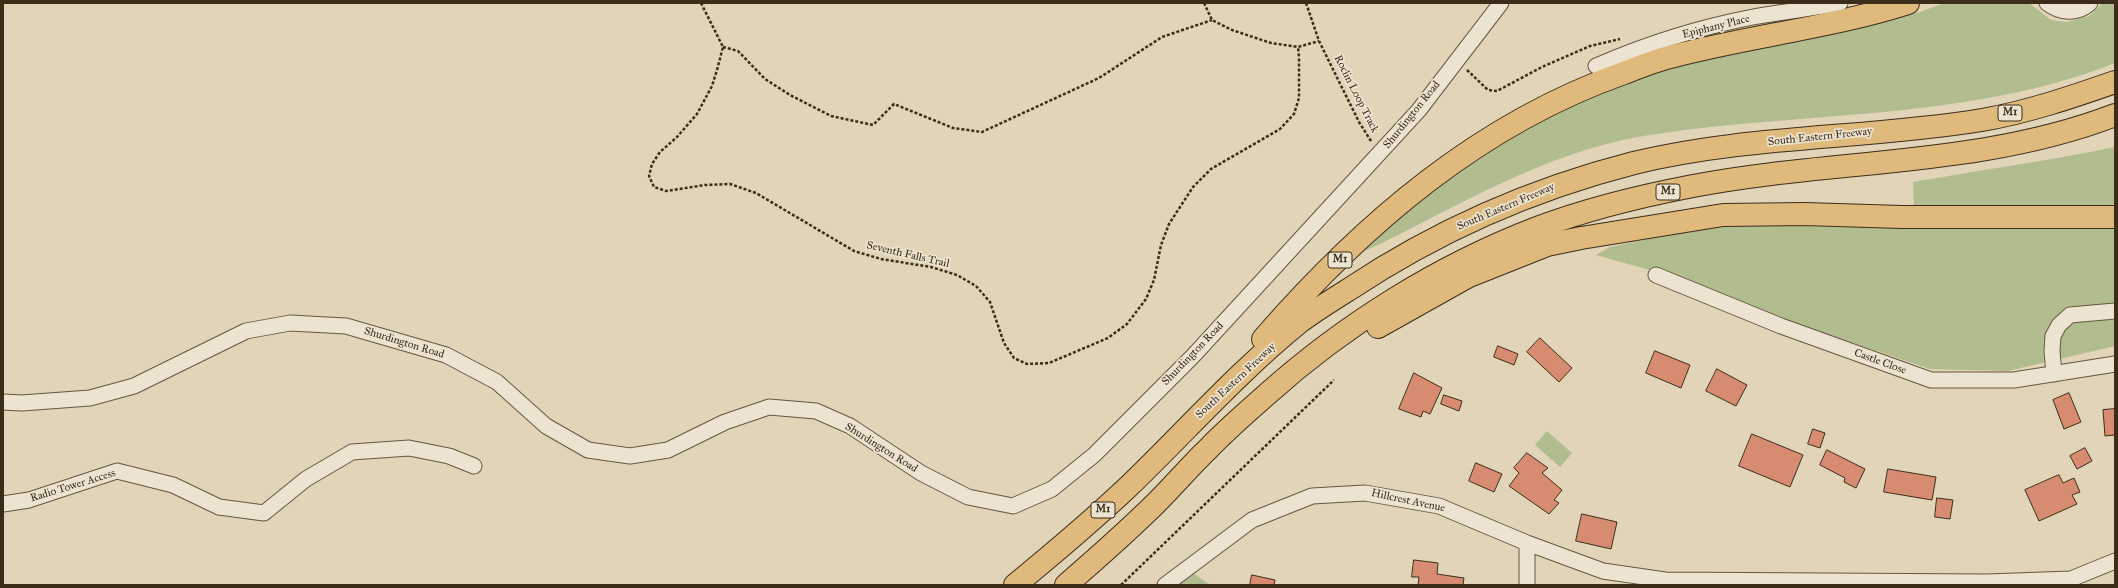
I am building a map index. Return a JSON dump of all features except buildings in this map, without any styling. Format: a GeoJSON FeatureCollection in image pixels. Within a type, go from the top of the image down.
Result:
{"type":"FeatureCollection","features":[{"type":"Feature","properties":{"kind":"highway","name":"M1"},"geometry":{"type":"LineString","coordinates":[[1185,429],[1292,306],[1386,215],[1441,170],[1520,119],[1594,84],[1663,59],[1718,46],[1850,19],[1908,3]]}},
{"type":"Feature","properties":{"kind":"highway","name":"South Eastern Freeway"},"geometry":{"type":"LineString","coordinates":[[1015,585],[1091,521],[1129,486],[1240,374],[1303,320],[1369,276],[1437,236],[1554,186],[1636,163],[1719,148],[1983,120],[2062,101],[2115,82]]}},
{"type":"Feature","properties":{"kind":"highway","name":"M1"},"geometry":{"type":"LineString","coordinates":[[1066,585],[1152,507],[1208,448],[1267,394],[1330,343],[1395,298],[1463,260],[1539,227],[1617,203],[1693,186],[1770,174],[1877,164],[2037,140],[2089,125],[2115,115]]}},
{"type":"Feature","properties":{"kind":"highway"},"geometry":{"type":"LineString","coordinates":[[1267,394],[1401,313],[1469,276],[1547,245],[1574,239],[1732,214],[2115,217]]}},
{"type":"Feature","properties":{"kind":"street","name":"Shurdington Road"},"geometry":{"type":"LineString","coordinates":[[3,402],[22,403],[90,398],[134,386],[246,331],[290,323],[346,326],[446,355],[497,382],[546,426],[588,450],[630,456],[668,450],[725,422],[769,407],[816,411],[850,426],[921,473],[968,497],[1013,506],[1052,489],[1094,455],[1193,356],[1419,110],[1501,3]]}},
{"type":"Feature","properties":{"kind":"street","name":"Epiphany Place"},"geometry":{"type":"LineString","coordinates":[[1596,66],[1632,50],[1752,17],[1840,3]]}},
{"type":"Feature","properties":{"kind":"street"},"geometry":{"type":"LineString","coordinates":[[2047,3],[2058,10],[2068,12],[2079,10],[2090,3]]}},
{"type":"Feature","properties":{"kind":"street","name":"Castle Close"},"geometry":{"type":"LineString","coordinates":[[1656,275],[1781,326],[1930,380],[2014,380],[2115,364]]}},
{"type":"Feature","properties":{"kind":"street"},"geometry":{"type":"LineString","coordinates":[[2054,374],[2052,351],[2053,336],[2070,314],[2115,311]]}},
{"type":"Feature","properties":{"kind":"street","name":"Radio Tower Access"},"geometry":{"type":"LineString","coordinates":[[3,504],[29,500],[117,471],[173,485],[219,507],[264,512],[306,479],[352,452],[409,448],[449,456],[474,466]]}},
{"type":"Feature","properties":{"kind":"street","name":"Hillcrest Avenue"},"geometry":{"type":"LineString","coordinates":[[1165,585],[1252,520],[1312,496],[1365,492],[1439,506],[1527,543],[1603,571],[1664,582],[1987,582],[2071,579],[2115,561]]}},
{"type":"Feature","properties":{"kind":"street"},"geometry":{"type":"LineString","coordinates":[[1527,543],[1527,585]]}},
{"type":"Feature","properties":{"kind":"path"},"geometry":{"type":"LineString","coordinates":[[701,3],[723,47],[738,51],[765,79],[790,95],[831,116],[873,125],[894,104],[954,128],[982,132],[1099,78],[1162,37],[1212,20]]}},
{"type":"Feature","properties":{"kind":"path"},"geometry":{"type":"LineString","coordinates":[[1204,3],[1212,20],[1232,30],[1271,42],[1298,47],[1319,41]]}},
{"type":"Feature","properties":{"kind":"path","name":"Roclin Loop Track"},"geometry":{"type":"LineString","coordinates":[[1306,3],[1319,41],[1368,138],[1382,151]]}},
{"type":"Feature","properties":{"kind":"path"},"geometry":{"type":"LineString","coordinates":[[1456,60],[1492,92],[1497,91],[1542,67],[1590,46],[1622,39],[1628,42],[1632,50]]}},
{"type":"Feature","properties":{"kind":"path","name":"Seventh Falls Trail"},"geometry":{"type":"LineString","coordinates":[[723,47],[712,86],[697,114],[677,137],[660,152],[652,164],[649,176],[654,186],[666,191],[705,185],[730,184],[756,193],[854,251],[881,259],[931,267],[957,275],[976,286],[990,302],[1004,343],[1014,358],[1027,364],[1040,365],[1108,338],[1127,324],[1146,299],[1154,280],[1161,245],[1169,224],[1193,187],[1212,169],[1280,129],[1294,114],[1299,98],[1300,56],[1298,47]]}},
{"type":"Feature","properties":{"kind":"path"},"geometry":{"type":"LineString","coordinates":[[1121,585],[1334,380]]}},
{"type":"Feature","properties":{"kind":"green space"},"geometry":{"type":"Polygon","coordinates":[[[1944,3],[2029,3],[2051,20],[2066,22],[2089,16],[2103,3],[2115,3],[2115,63],[2057,82],[1999,96],[1939,106],[1758,122],[1638,137],[1603,145],[1569,155],[1536,168],[1470,198],[1374,247],[1361,252],[1430,190],[1503,138],[1606,89],[1706,57],[1920,12],[1944,3]]]}},
{"type":"Feature","properties":{"kind":"green space"},"geometry":{"type":"Polygon","coordinates":[[[2115,147],[2115,211],[1914,207],[1913,182],[2065,157],[2115,147]]]}},
{"type":"Feature","properties":{"kind":"green space"},"geometry":{"type":"Polygon","coordinates":[[[1735,223],[1860,227],[2115,228],[2115,346],[2008,371],[1930,369],[1780,318],[1657,272],[1596,255],[1610,247],[1705,227],[1735,223]]]}},
{"type":"Feature","properties":{"kind":"green space"},"geometry":{"type":"Polygon","coordinates":[[[1547,431],[1572,453],[1560,467],[1535,445],[1547,431]]]}},
{"type":"Feature","properties":{"kind":"green space"},"geometry":{"type":"Polygon","coordinates":[[[1186,568],[1210,585],[1165,585],[1186,568]]]}}]}
